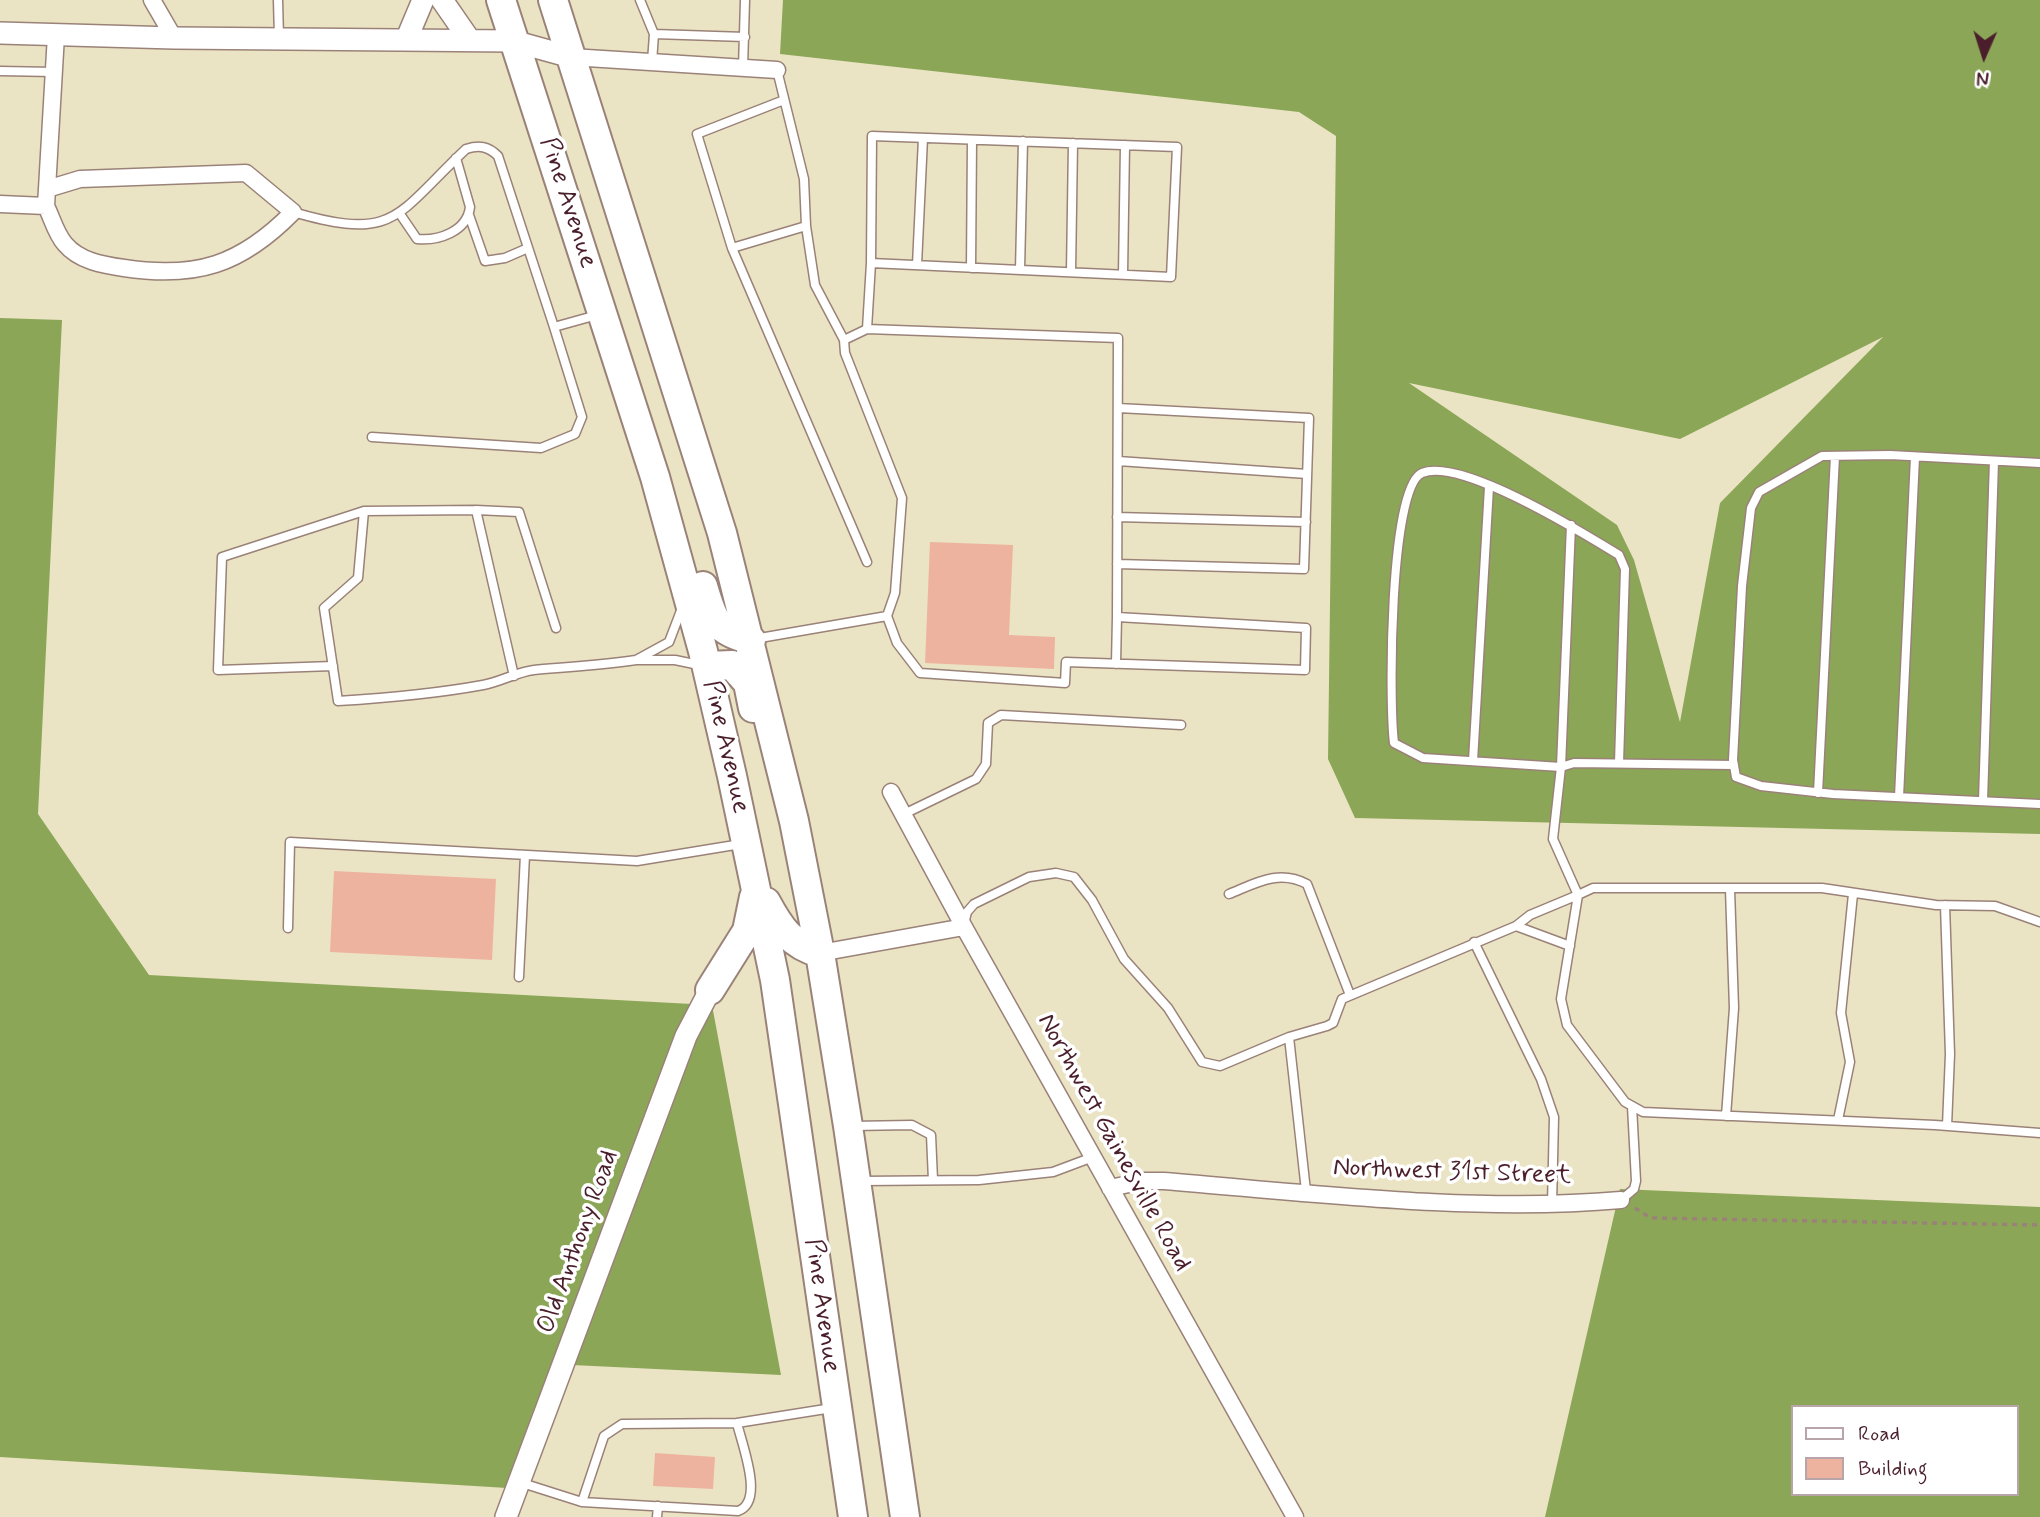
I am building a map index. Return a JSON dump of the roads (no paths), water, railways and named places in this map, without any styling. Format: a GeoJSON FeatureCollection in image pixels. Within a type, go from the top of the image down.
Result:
{"type":"FeatureCollection","features":[{"type":"Feature","properties":{"kind":"highway","name":"Pine Avenue"},"geometry":{"type":"LineString","coordinates":[[501,0],[628,391],[707,666],[757,884],[775,980],[853,1517]]}},
{"type":"Feature","properties":{"kind":"highway","name":"Pine Avenue"},"geometry":{"type":"LineString","coordinates":[[553,0],[695,440],[751,640],[794,821],[820,953],[848,1126],[905,1517]]}},
{"type":"Feature","properties":{"kind":"highway"},"geometry":{"type":"LineString","coordinates":[[628,391],[656,423],[713,618],[729,634],[751,640]]}},
{"type":"Feature","properties":{"kind":"highway"},"geometry":{"type":"LineString","coordinates":[[707,666],[732,665],[748,683],[772,798],[781,814],[794,821]]}},
{"type":"Feature","properties":{"kind":"highway"},"geometry":{"type":"LineString","coordinates":[[757,884],[780,928],[800,947],[820,953]]}},
{"type":"Feature","properties":{"kind":"highway"},"geometry":{"type":"LineString","coordinates":[[710,990],[747,931],[757,884]]}},
{"type":"Feature","properties":{"kind":"highway"},"geometry":{"type":"LineString","coordinates":[[710,990],[740,972],[754,972],[775,980]]}},
{"type":"Feature","properties":{"kind":"street"},"geometry":{"type":"LineString","coordinates":[[152,0],[174,38]]}},
{"type":"Feature","properties":{"kind":"street"},"geometry":{"type":"LineString","coordinates":[[407,38],[423,0]]}},
{"type":"Feature","properties":{"kind":"street"},"geometry":{"type":"LineString","coordinates":[[442,0],[469,39]]}},
{"type":"Feature","properties":{"kind":"street"},"geometry":{"type":"LineString","coordinates":[[0,33],[174,38],[513,41],[571,57],[777,70]]}},
{"type":"Feature","properties":{"kind":"street"},"geometry":{"type":"LineString","coordinates":[[47,189],[80,179],[246,173],[293,212],[269,236],[221,263],[177,273],[102,264],[79,256],[64,244],[46,206],[56,35]]}},
{"type":"Feature","properties":{"kind":"street"},"geometry":{"type":"LineString","coordinates":[[0,204],[46,206]]}},
{"type":"Feature","properties":{"kind":"street","name":"Northwest Gainesville Road"},"geometry":{"type":"LineString","coordinates":[[891,792],[1295,1517]]}},
{"type":"Feature","properties":{"kind":"street"},"geometry":{"type":"LineString","coordinates":[[820,953],[964,927]]}},
{"type":"Feature","properties":{"kind":"street","name":"Old Anthony Road"},"geometry":{"type":"LineString","coordinates":[[506,1517],[686,1035],[710,990]]}},
{"type":"Feature","properties":{"kind":"street","name":"Northwest 31st Street"},"geometry":{"type":"LineString","coordinates":[[1110,1188],[1143,1181],[1164,1181],[1552,1206],[1621,1200]]}},
{"type":"Feature","properties":{"kind":"lane"},"geometry":{"type":"LineString","coordinates":[[278,0],[279,38]]}},
{"type":"Feature","properties":{"kind":"lane"},"geometry":{"type":"LineString","coordinates":[[640,0],[654,34],[652,62]]}},
{"type":"Feature","properties":{"kind":"lane"},"geometry":{"type":"LineString","coordinates":[[743,68],[745,0]]}},
{"type":"Feature","properties":{"kind":"lane"},"geometry":{"type":"LineString","coordinates":[[654,34],[745,37]]}},
{"type":"Feature","properties":{"kind":"lane"},"geometry":{"type":"LineString","coordinates":[[777,70],[804,179],[806,226],[815,285],[844,340],[845,353],[902,498],[895,593],[887,617],[897,643],[920,673],[1065,683],[1066,662],[1305,670],[1306,628],[1117,617]]}},
{"type":"Feature","properties":{"kind":"lane"},"geometry":{"type":"LineString","coordinates":[[0,71],[54,72]]}},
{"type":"Feature","properties":{"kind":"lane"},"geometry":{"type":"LineString","coordinates":[[784,100],[697,134],[732,248],[867,562]]}},
{"type":"Feature","properties":{"kind":"lane"},"geometry":{"type":"LineString","coordinates":[[867,329],[871,263],[872,136],[1177,147],[1171,277],[871,263]]}},
{"type":"Feature","properties":{"kind":"lane"},"geometry":{"type":"LineString","coordinates":[[917,265],[923,138]]}},
{"type":"Feature","properties":{"kind":"lane"},"geometry":{"type":"LineString","coordinates":[[971,268],[972,140]]}},
{"type":"Feature","properties":{"kind":"lane"},"geometry":{"type":"LineString","coordinates":[[1020,270],[1023,141]]}},
{"type":"Feature","properties":{"kind":"lane"},"geometry":{"type":"LineString","coordinates":[[1071,272],[1073,143]]}},
{"type":"Feature","properties":{"kind":"lane"},"geometry":{"type":"LineString","coordinates":[[1123,274],[1125,145]]}},
{"type":"Feature","properties":{"kind":"lane"},"geometry":{"type":"LineString","coordinates":[[293,212],[352,226],[372,226],[400,214],[466,149],[477,146],[491,149],[498,156],[582,417],[575,434],[563,442],[541,448],[373,437]]}},
{"type":"Feature","properties":{"kind":"lane"},"geometry":{"type":"LineString","coordinates":[[456,158],[470,207],[469,215],[485,261],[505,258],[528,248]]}},
{"type":"Feature","properties":{"kind":"lane"},"geometry":{"type":"LineString","coordinates":[[400,214],[417,239],[436,241],[451,233],[469,215]]}},
{"type":"Feature","properties":{"kind":"lane"},"geometry":{"type":"LineString","coordinates":[[732,248],[806,226]]}},
{"type":"Feature","properties":{"kind":"lane"},"geometry":{"type":"LineString","coordinates":[[554,327],[603,314]]}},
{"type":"Feature","properties":{"kind":"lane"},"geometry":{"type":"LineString","coordinates":[[844,340],[867,329],[1118,338],[1116,664]]}},
{"type":"Feature","properties":{"kind":"lane"},"geometry":{"type":"LineString","coordinates":[[1117,564],[1304,569],[1308,418],[1118,408]]}},
{"type":"Feature","properties":{"kind":"lane"},"geometry":{"type":"LineString","coordinates":[[2040,463],[1822,456],[1759,492],[1751,508],[1742,586],[1734,765],[1736,777],[1761,786],[1818,793],[2040,804]]}},
{"type":"Feature","properties":{"kind":"lane"},"geometry":{"type":"LineString","coordinates":[[1818,793],[1835,456]]}},
{"type":"Feature","properties":{"kind":"lane"},"geometry":{"type":"LineString","coordinates":[[1899,797],[1915,457]]}},
{"type":"Feature","properties":{"kind":"lane"},"geometry":{"type":"LineString","coordinates":[[1118,461],[1307,474]]}},
{"type":"Feature","properties":{"kind":"lane"},"geometry":{"type":"LineString","coordinates":[[1983,801],[1994,461]]}},
{"type":"Feature","properties":{"kind":"lane"},"geometry":{"type":"LineString","coordinates":[[1619,763],[1625,569],[1619,555],[1543,508],[1443,469],[1420,474],[1409,486],[1402,510],[1393,618],[1390,713],[1394,743],[1423,758],[1561,767],[1574,763],[1734,765]]}},
{"type":"Feature","properties":{"kind":"lane"},"geometry":{"type":"LineString","coordinates":[[1473,761],[1489,487]]}},
{"type":"Feature","properties":{"kind":"lane"},"geometry":{"type":"LineString","coordinates":[[477,510],[513,676]]}},
{"type":"Feature","properties":{"kind":"lane"},"geometry":{"type":"LineString","coordinates":[[363,511],[358,578],[324,608],[338,701],[439,694],[531,670],[583,668],[636,660],[675,660],[707,666]]}},
{"type":"Feature","properties":{"kind":"lane"},"geometry":{"type":"LineString","coordinates":[[333,666],[218,670],[222,557],[363,511],[519,512],[556,628]]}},
{"type":"Feature","properties":{"kind":"lane"},"geometry":{"type":"LineString","coordinates":[[1118,517],[1306,522]]}},
{"type":"Feature","properties":{"kind":"lane"},"geometry":{"type":"LineString","coordinates":[[1571,525],[1561,767],[1553,839],[1577,895],[1561,999],[1567,1025],[1625,1102],[1643,1112],[1838,1120],[2040,1133]]}},
{"type":"Feature","properties":{"kind":"lane"},"geometry":{"type":"LineString","coordinates":[[636,660],[669,642],[681,613],[686,587]]}},
{"type":"Feature","properties":{"kind":"lane"},"geometry":{"type":"LineString","coordinates":[[751,640],[887,617]]}},
{"type":"Feature","properties":{"kind":"lane"},"geometry":{"type":"LineString","coordinates":[[904,814],[976,779],[986,764],[988,723],[1001,715],[1181,725]]}},
{"type":"Feature","properties":{"kind":"lane"},"geometry":{"type":"LineString","coordinates":[[288,928],[290,842],[637,861],[747,843]]}},
{"type":"Feature","properties":{"kind":"lane"},"geometry":{"type":"LineString","coordinates":[[519,977],[525,855]]}},
{"type":"Feature","properties":{"kind":"lane"},"geometry":{"type":"LineString","coordinates":[[964,927],[970,907],[1010,885],[1044,873],[1074,877],[1082,886],[1124,960],[1168,1008],[1202,1062],[1220,1066],[1289,1037],[1333,1023],[1339,1002],[1350,995],[1516,926],[1530,915],[1593,888],[1822,888],[1945,905],[1995,906],[2040,922]]}},
{"type":"Feature","properties":{"kind":"lane"},"geometry":{"type":"LineString","coordinates":[[1228,894],[1262,880],[1292,876],[1307,884],[1350,995]]}},
{"type":"Feature","properties":{"kind":"lane"},"geometry":{"type":"LineString","coordinates":[[1726,1116],[1734,1007],[1730,889]]}},
{"type":"Feature","properties":{"kind":"lane"},"geometry":{"type":"LineString","coordinates":[[1838,1120],[1850,1062],[1841,1013],[1853,894]]}},
{"type":"Feature","properties":{"kind":"lane"},"geometry":{"type":"LineString","coordinates":[[1945,905],[1950,1054],[1947,1126]]}},
{"type":"Feature","properties":{"kind":"lane"},"geometry":{"type":"LineString","coordinates":[[1516,926],[1570,946]]}},
{"type":"Feature","properties":{"kind":"lane"},"geometry":{"type":"LineString","coordinates":[[1474,942],[1541,1079],[1553,1117],[1552,1206]]}},
{"type":"Feature","properties":{"kind":"lane"},"geometry":{"type":"LineString","coordinates":[[1289,1037],[1306,1191]]}},
{"type":"Feature","properties":{"kind":"lane"},"geometry":{"type":"LineString","coordinates":[[1621,1200],[1634,1189],[1636,1181],[1632,1106]]}},
{"type":"Feature","properties":{"kind":"lane"},"geometry":{"type":"LineString","coordinates":[[848,1126],[912,1125],[931,1135],[933,1180]]}},
{"type":"Feature","properties":{"kind":"lane"},"geometry":{"type":"LineString","coordinates":[[856,1181],[979,1180],[1053,1172],[1093,1157]]}},
{"type":"Feature","properties":{"kind":"lane"},"geometry":{"type":"LineString","coordinates":[[582,1502],[604,1436],[612,1428],[633,1423],[737,1423],[835,1407]]}},
{"type":"Feature","properties":{"kind":"lane"},"geometry":{"type":"LineString","coordinates":[[519,1482],[582,1502],[737,1511],[750,1503],[752,1486],[737,1423]]}},
{"type":"Feature","properties":{"kind":"lane"},"geometry":{"type":"LineString","coordinates":[[657,1517],[658,1506]]}}]}
